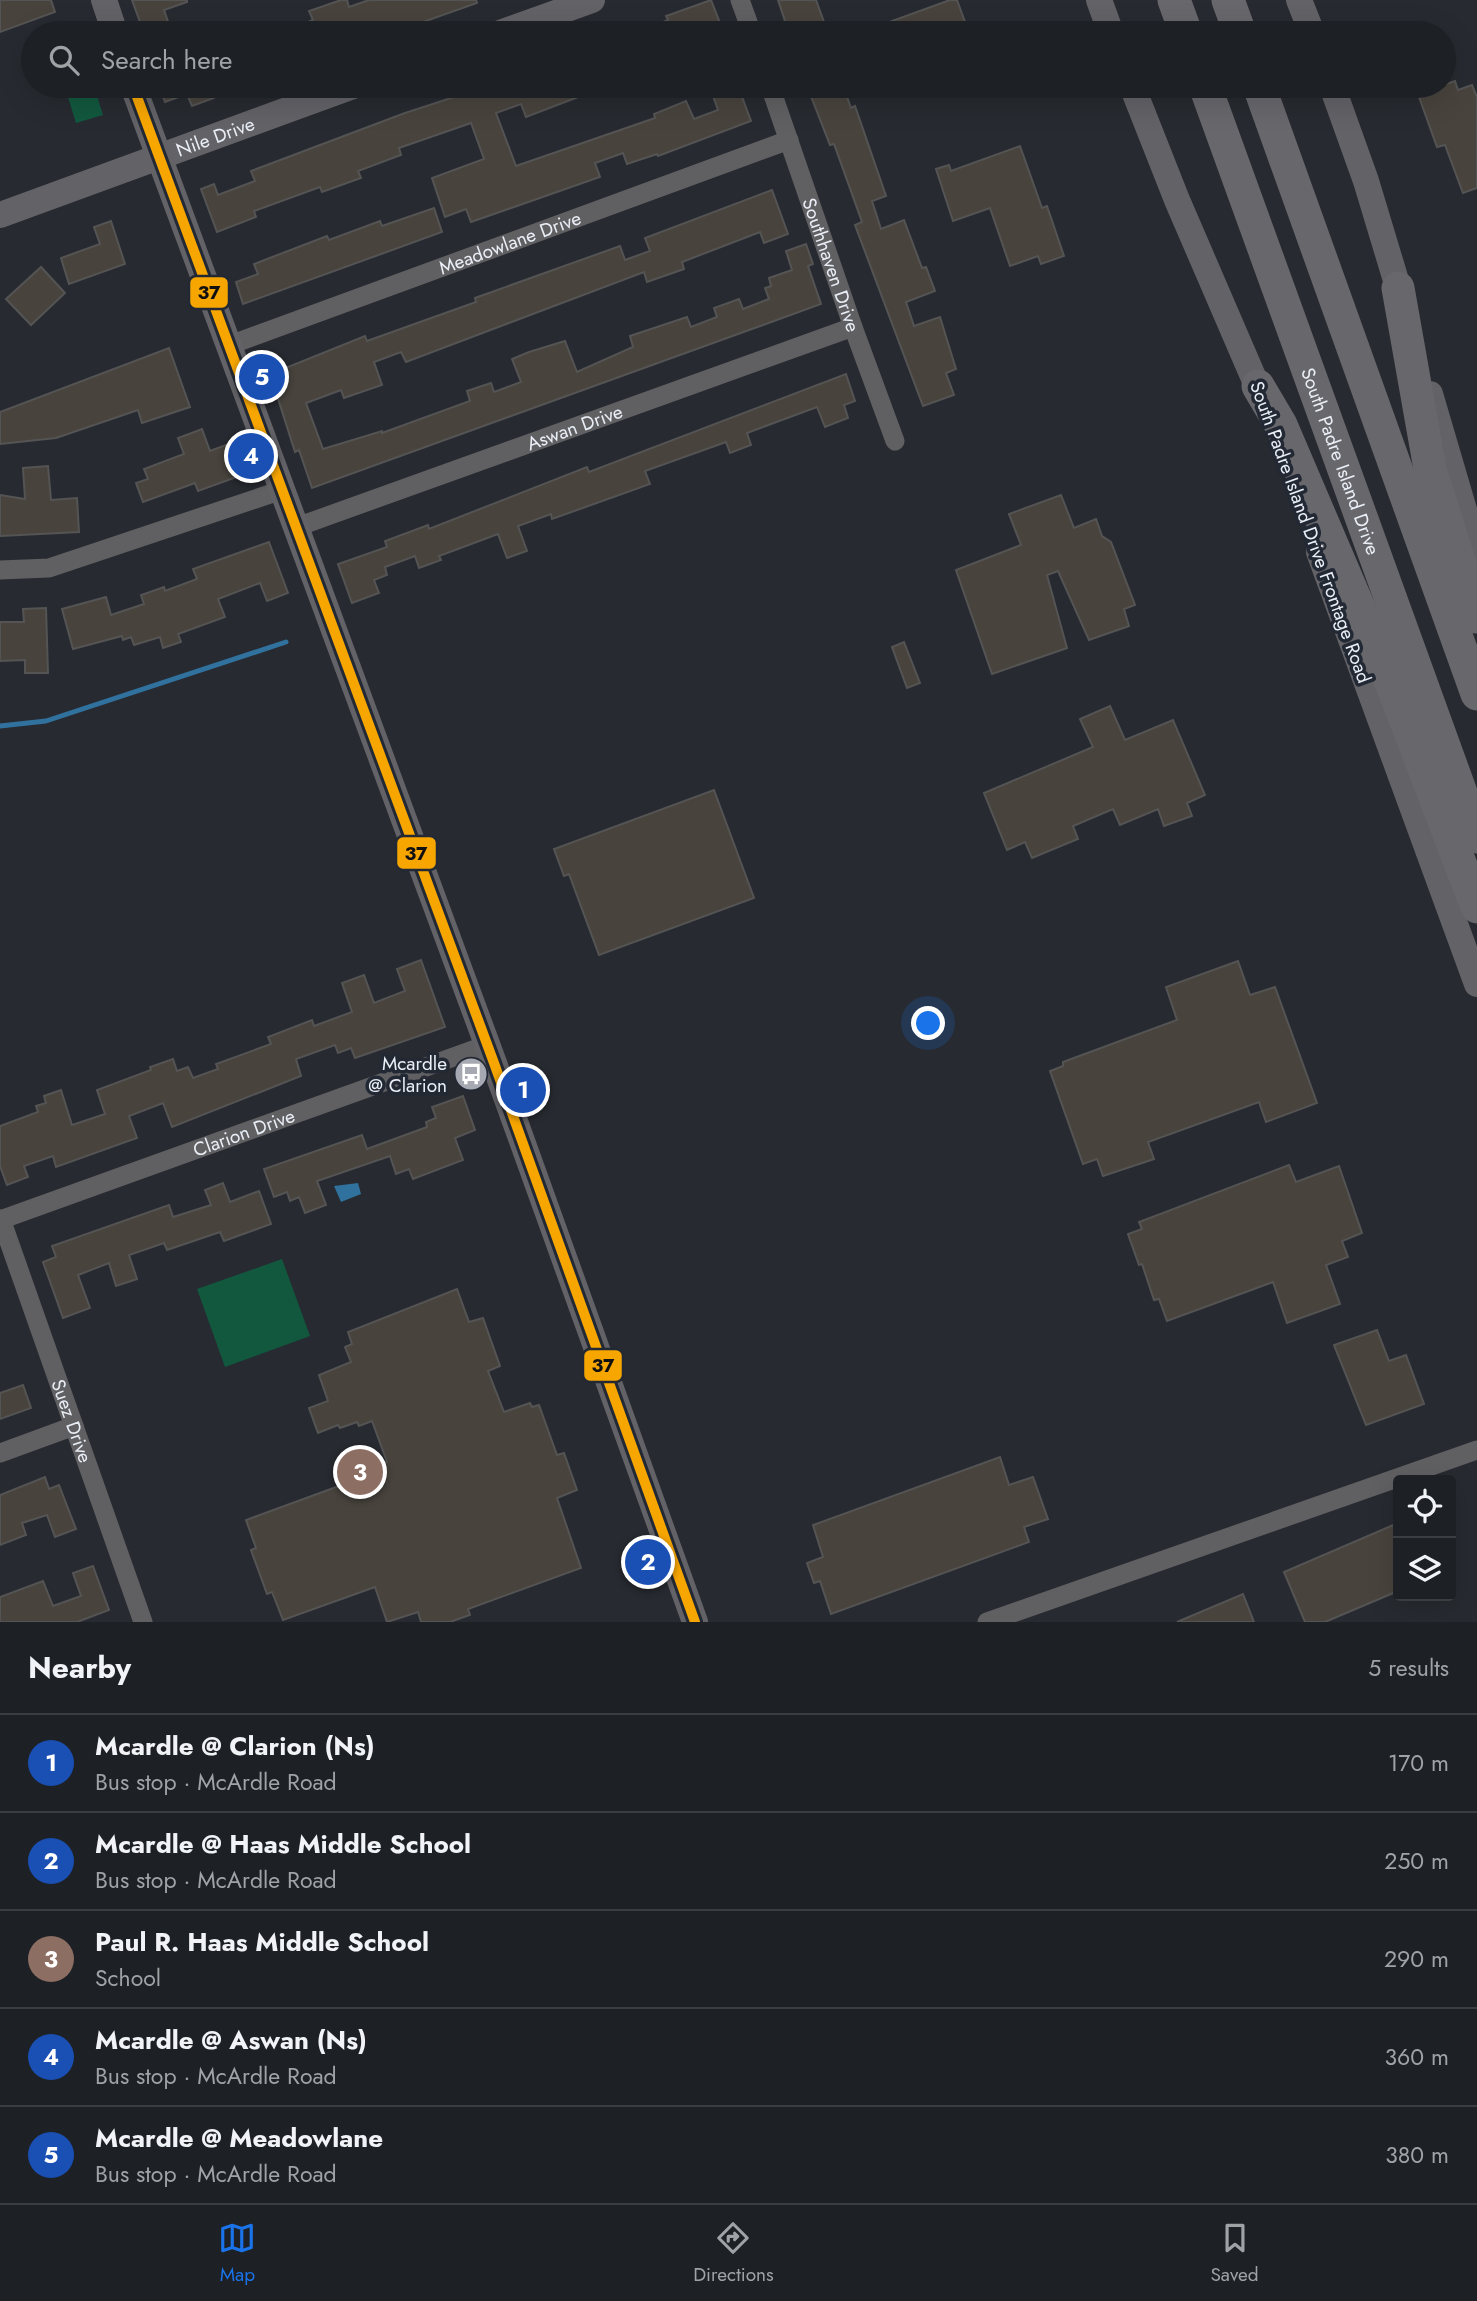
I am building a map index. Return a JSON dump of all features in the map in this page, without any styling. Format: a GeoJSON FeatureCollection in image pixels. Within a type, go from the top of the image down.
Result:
{"type":"FeatureCollection","features":[{"type":"Feature","properties":{"kind":"highway"},"geometry":{"type":"LineString","coordinates":[[1174,0],[1182,21]]}},
{"type":"Feature","properties":{"kind":"highway"},"geometry":{"type":"LineString","coordinates":[[1228,0],[1236,21]]}},
{"type":"Feature","properties":{"kind":"highway","name":"South Padre Island Drive"},"geometry":{"type":"LineString","coordinates":[[1209,98],[1477,837]]}},
{"type":"Feature","properties":{"kind":"highway"},"geometry":{"type":"LineString","coordinates":[[1263,98],[1477,694]]}},
{"type":"Feature","properties":{"kind":"highway"},"geometry":{"type":"LineString","coordinates":[[1398,288],[1430,469],[1477,617]]}},
{"type":"Feature","properties":{"kind":"highway"},"geometry":{"type":"LineString","coordinates":[[1258,386],[1281,425],[1390,680],[1477,907]]}},
{"type":"Feature","properties":{"kind":"main road"},"geometry":{"type":"LineString","coordinates":[[104,0],[111,21]]}},
{"type":"Feature","properties":{"kind":"main road"},"geometry":{"type":"LineString","coordinates":[[534,21],[593,0]]}},
{"type":"Feature","properties":{"kind":"main road"},"geometry":{"type":"LineString","coordinates":[[1099,0],[1107,21]]}},
{"type":"Feature","properties":{"kind":"main road"},"geometry":{"type":"LineString","coordinates":[[1107,0],[1110,21]]}},
{"type":"Feature","properties":{"kind":"main road"},"geometry":{"type":"LineString","coordinates":[[1299,0],[1307,21]]}},
{"type":"Feature","properties":{"kind":"main road"},"geometry":{"type":"LineString","coordinates":[[137,98],[487,1045],[695,1622]]}},
{"type":"Feature","properties":{"kind":"main road","name":"Nile Drive"},"geometry":{"type":"LineString","coordinates":[[0,215],[320,98]]}},
{"type":"Feature","properties":{"kind":"main road","name":"South Padre Island Drive Frontage Road"},"geometry":{"type":"LineString","coordinates":[[1137,98],[1177,200],[1258,386],[1477,984]]}},
{"type":"Feature","properties":{"kind":"main road"},"geometry":{"type":"LineString","coordinates":[[1336,98],[1366,181],[1477,554]]}},
{"type":"Feature","properties":{"kind":"street"},"geometry":{"type":"LineString","coordinates":[[740,0],[748,21]]}},
{"type":"Feature","properties":{"kind":"street","name":"Southhaven Drive"},"geometry":{"type":"LineString","coordinates":[[774,98],[895,441]]}},
{"type":"Feature","properties":{"kind":"street","name":"Meadowlane Drive"},"geometry":{"type":"LineString","coordinates":[[230,345],[789,140]]}},
{"type":"Feature","properties":{"kind":"street","name":"Aswan Drive"},"geometry":{"type":"LineString","coordinates":[[294,528],[853,327]]}},
{"type":"Feature","properties":{"kind":"street"},"geometry":{"type":"LineString","coordinates":[[0,570],[49,568],[282,490]]}},
{"type":"Feature","properties":{"kind":"street","name":"Clarion Drive"},"geometry":{"type":"LineString","coordinates":[[0,1220],[487,1045]]}},
{"type":"Feature","properties":{"kind":"street","name":"Suez Drive"},"geometry":{"type":"LineString","coordinates":[[0,1220],[143,1622]]}},
{"type":"Feature","properties":{"kind":"street"},"geometry":{"type":"LineString","coordinates":[[0,1453],[74,1426]]}},
{"type":"Feature","properties":{"kind":"street"},"geometry":{"type":"LineString","coordinates":[[986,1622],[1477,1450]]}},
{"type":"Feature","properties":{"kind":"green space"},"geometry":{"type":"Polygon","coordinates":[[[68,98],[98,98],[103,115],[76,123],[68,98]]]}},
{"type":"Feature","properties":{"kind":"green space"},"geometry":{"type":"Polygon","coordinates":[[[282,1259],[310,1336],[225,1367],[197,1289],[282,1259]]]}},
{"type":"Feature","properties":{"kind":"water"},"geometry":{"type":"Polygon","coordinates":[[[358,1183],[361,1194],[341,1202],[334,1186],[358,1183]]]}},
{"type":"Feature","properties":{"kind":"building"},"geometry":{"type":"Polygon","coordinates":[[[0,0],[51,0],[55,12],[30,21],[21,21],[21,24],[0,32],[0,0]]]}},
{"type":"Feature","properties":{"kind":"building"},"geometry":{"type":"Polygon","coordinates":[[[132,0],[187,0],[164,10],[168,21],[140,21],[132,0]]]}},
{"type":"Feature","properties":{"kind":"building"},"geometry":{"type":"Polygon","coordinates":[[[341,0],[347,0],[349,7],[369,0],[476,0],[477,3],[426,21],[311,21],[313,20],[309,11],[341,0]]]}},
{"type":"Feature","properties":{"kind":"building"},"geometry":{"type":"Polygon","coordinates":[[[711,0],[719,21],[666,21],[668,20],[666,16],[711,0]]]}},
{"type":"Feature","properties":{"kind":"building"},"geometry":{"type":"Polygon","coordinates":[[[778,0],[816,0],[824,21],[785,21],[778,0]]]}},
{"type":"Feature","properties":{"kind":"building"},"geometry":{"type":"Polygon","coordinates":[[[950,0],[957,0],[965,21],[892,21],[950,0]]]}},
{"type":"Feature","properties":{"kind":"building"},"geometry":{"type":"Polygon","coordinates":[[[1456,84],[1458,90],[1472,85],[1477,97],[1477,188],[1463,193],[1445,145],[1437,147],[1419,98],[1456,98],[1456,84]]]}},
{"type":"Feature","properties":{"kind":"building"},"geometry":{"type":"Polygon","coordinates":[[[189,98],[214,98],[192,106],[189,98]]]}},
{"type":"Feature","properties":{"kind":"building"},"geometry":{"type":"Polygon","coordinates":[[[451,98],[576,98],[526,117],[521,104],[496,113],[516,166],[655,118],[654,114],[686,101],[694,119],[718,110],[714,98],[742,98],[751,121],[658,156],[657,154],[627,164],[623,153],[595,163],[600,177],[471,222],[466,209],[445,217],[432,178],[484,159],[471,123],[399,148],[401,155],[358,171],[361,178],[322,192],[320,187],[254,211],[256,217],[217,232],[201,189],[214,184],[218,195],[255,181],[251,171],[451,98]]]}},
{"type":"Feature","properties":{"kind":"building"},"geometry":{"type":"Polygon","coordinates":[[[812,98],[847,98],[851,108],[855,106],[886,196],[872,201],[881,229],[904,220],[922,268],[926,267],[935,291],[906,302],[914,326],[940,317],[956,369],[946,373],[954,395],[923,406],[855,225],[862,222],[834,144],[830,145],[812,98]]]}},
{"type":"Feature","properties":{"kind":"building"},"geometry":{"type":"Polygon","coordinates":[[[1020,146],[1042,208],[1047,206],[1064,256],[1041,264],[1038,256],[1010,266],[990,208],[953,221],[936,169],[949,165],[951,171],[1020,146]]]}},
{"type":"Feature","properties":{"kind":"building"},"geometry":{"type":"Polygon","coordinates":[[[772,190],[788,234],[764,243],[760,232],[682,262],[684,269],[647,282],[644,272],[406,362],[401,352],[374,362],[382,385],[344,398],[341,390],[306,403],[323,449],[382,433],[470,401],[467,391],[491,383],[494,392],[521,382],[512,359],[529,352],[565,341],[577,372],[633,347],[630,336],[687,317],[691,327],[717,317],[714,308],[739,299],[743,309],[769,299],[765,288],[771,286],[769,278],[792,270],[786,251],[806,244],[813,264],[808,266],[821,304],[312,488],[299,450],[295,452],[274,386],[287,381],[283,369],[365,336],[367,341],[476,302],[475,298],[620,246],[625,260],[650,251],[645,238],[772,190]]]}},
{"type":"Feature","properties":{"kind":"building"},"geometry":{"type":"Polygon","coordinates":[[[434,208],[442,232],[243,304],[236,282],[258,274],[254,264],[327,236],[329,240],[380,221],[382,226],[434,208]]]}},
{"type":"Feature","properties":{"kind":"building"},"geometry":{"type":"Polygon","coordinates":[[[111,221],[125,264],[69,284],[61,258],[100,244],[94,227],[111,221]]]}},
{"type":"Feature","properties":{"kind":"building"},"geometry":{"type":"Polygon","coordinates":[[[41,267],[65,293],[31,325],[6,299],[41,267]]]}},
{"type":"Feature","properties":{"kind":"building"},"geometry":{"type":"Polygon","coordinates":[[[169,348],[190,407],[142,423],[138,410],[56,438],[0,444],[0,412],[169,348]]]}},
{"type":"Feature","properties":{"kind":"building"},"geometry":{"type":"Polygon","coordinates":[[[846,374],[855,401],[844,405],[848,418],[825,427],[817,407],[747,433],[751,445],[730,453],[726,442],[645,471],[650,484],[552,519],[551,514],[518,526],[527,551],[507,558],[498,534],[439,556],[441,560],[419,568],[415,556],[385,567],[387,575],[374,580],[379,593],[352,603],[338,564],[387,547],[385,541],[428,525],[429,529],[587,467],[589,472],[846,374]]]}},
{"type":"Feature","properties":{"kind":"building"},"geometry":{"type":"Polygon","coordinates":[[[202,429],[210,451],[234,442],[245,474],[198,491],[195,483],[143,502],[136,483],[148,479],[144,469],[184,454],[178,438],[202,429]]]}},
{"type":"Feature","properties":{"kind":"building"},"geometry":{"type":"Polygon","coordinates":[[[48,466],[51,500],[77,498],[79,532],[0,536],[0,495],[25,499],[23,468],[48,466]]]}},
{"type":"Feature","properties":{"kind":"building"},"geometry":{"type":"Polygon","coordinates":[[[1061,495],[1074,528],[1096,519],[1102,536],[1111,542],[1135,605],[1124,609],[1129,626],[1089,640],[1058,571],[1047,575],[1067,648],[992,674],[956,570],[1021,545],[1009,514],[1061,495]]]}},
{"type":"Feature","properties":{"kind":"building"},"geometry":{"type":"Polygon","coordinates":[[[269,542],[288,593],[267,601],[260,583],[218,599],[225,617],[178,634],[181,642],[163,648],[160,637],[134,645],[131,637],[123,640],[122,636],[73,649],[62,609],[106,597],[111,615],[144,604],[141,595],[164,587],[165,591],[197,579],[193,569],[269,542]]]}},
{"type":"Feature","properties":{"kind":"building"},"geometry":{"type":"Polygon","coordinates":[[[46,608],[48,673],[25,673],[25,660],[0,661],[0,622],[24,622],[23,609],[46,608]]]}},
{"type":"Feature","properties":{"kind":"building"},"geometry":{"type":"Polygon","coordinates":[[[904,642],[920,683],[907,688],[892,647],[904,642]]]}},
{"type":"Feature","properties":{"kind":"building"},"geometry":{"type":"Polygon","coordinates":[[[1110,706],[1125,740],[1173,720],[1205,795],[1187,803],[1192,816],[1164,826],[1158,809],[1120,825],[1113,809],[1073,826],[1078,839],[1032,858],[1025,842],[1007,850],[984,793],[1093,747],[1080,719],[1110,706]]]}},
{"type":"Feature","properties":{"kind":"building"},"geometry":{"type":"Polygon","coordinates":[[[714,790],[754,898],[599,955],[569,874],[564,876],[554,849],[714,790]]]}},
{"type":"Feature","properties":{"kind":"building"},"geometry":{"type":"Polygon","coordinates":[[[421,960],[445,1027],[355,1058],[351,1048],[338,1053],[335,1045],[296,1059],[301,1076],[172,1127],[163,1103],[129,1116],[137,1138],[56,1167],[53,1156],[24,1166],[28,1177],[7,1185],[0,1166],[0,1126],[38,1112],[36,1106],[46,1103],[44,1096],[61,1090],[72,1125],[105,1114],[97,1090],[173,1059],[177,1071],[188,1067],[193,1078],[218,1069],[216,1064],[271,1044],[268,1037],[312,1020],[314,1026],[352,1012],[342,983],[364,975],[374,1003],[405,991],[397,969],[421,960]]]}},
{"type":"Feature","properties":{"kind":"building"},"geometry":{"type":"Polygon","coordinates":[[[1238,961],[1250,995],[1275,987],[1317,1103],[1266,1122],[1259,1102],[1148,1142],[1154,1159],[1103,1176],[1097,1159],[1083,1164],[1050,1071],[1063,1066],[1063,1062],[1177,1020],[1166,987],[1238,961]]]}},
{"type":"Feature","properties":{"kind":"building"},"geometry":{"type":"Polygon","coordinates":[[[463,1096],[475,1130],[455,1138],[463,1160],[413,1179],[409,1169],[396,1174],[390,1156],[317,1181],[326,1205],[305,1213],[299,1197],[290,1201],[287,1192],[274,1197],[264,1169],[362,1135],[367,1149],[427,1127],[426,1122],[436,1118],[432,1107],[463,1096]]]}},
{"type":"Feature","properties":{"kind":"building"},"geometry":{"type":"Polygon","coordinates":[[[1289,1165],[1296,1182],[1339,1166],[1362,1233],[1342,1241],[1348,1257],[1326,1265],[1340,1304],[1287,1323],[1273,1282],[1167,1321],[1159,1299],[1154,1300],[1128,1234],[1142,1229],[1139,1222],[1289,1165]]]}},
{"type":"Feature","properties":{"kind":"building"},"geometry":{"type":"Polygon","coordinates":[[[223,1183],[230,1202],[259,1191],[271,1224],[224,1241],[220,1232],[167,1250],[164,1243],[129,1255],[137,1279],[116,1286],[109,1263],[78,1275],[90,1308],[63,1318],[43,1262],[56,1257],[52,1246],[169,1205],[173,1217],[211,1205],[205,1190],[223,1183]]]}},
{"type":"Feature","properties":{"kind":"building"},"geometry":{"type":"Polygon","coordinates":[[[457,1289],[469,1322],[483,1318],[500,1366],[488,1371],[504,1412],[530,1403],[532,1407],[539,1405],[557,1455],[564,1453],[577,1490],[557,1498],[581,1568],[468,1609],[470,1615],[450,1622],[421,1622],[418,1612],[387,1622],[375,1587],[283,1620],[272,1592],[267,1594],[251,1550],[256,1548],[246,1520],[380,1471],[377,1465],[387,1462],[372,1421],[359,1426],[357,1422],[340,1428],[338,1425],[318,1433],[309,1408],[328,1401],[319,1375],[351,1362],[345,1347],[352,1344],[348,1332],[457,1289]]]}},
{"type":"Feature","properties":{"kind":"building"},"geometry":{"type":"Polygon","coordinates":[[[1377,1330],[1389,1361],[1406,1355],[1424,1404],[1366,1425],[1334,1345],[1377,1330]]]}},
{"type":"Feature","properties":{"kind":"building"},"geometry":{"type":"Polygon","coordinates":[[[23,1385],[31,1408],[0,1419],[0,1393],[23,1385]]]}},
{"type":"Feature","properties":{"kind":"building"},"geometry":{"type":"Polygon","coordinates":[[[1000,1457],[1009,1485],[1033,1477],[1048,1519],[1024,1527],[1029,1542],[831,1614],[820,1581],[814,1583],[807,1563],[823,1557],[813,1525],[1000,1457]]]}},
{"type":"Feature","properties":{"kind":"building"},"geometry":{"type":"Polygon","coordinates":[[[45,1477],[49,1489],[59,1485],[76,1529],[55,1537],[47,1515],[22,1523],[26,1535],[0,1545],[0,1495],[45,1477]]]}},
{"type":"Feature","properties":{"kind":"building"},"geometry":{"type":"Polygon","coordinates":[[[1393,1525],[1393,1593],[1325,1622],[1305,1622],[1284,1572],[1393,1525]]]}},
{"type":"Feature","properties":{"kind":"building"},"geometry":{"type":"Polygon","coordinates":[[[93,1566],[109,1610],[77,1622],[0,1622],[0,1597],[43,1581],[53,1606],[81,1596],[73,1573],[93,1566]]]}},
{"type":"Feature","properties":{"kind":"building"},"geometry":{"type":"Polygon","coordinates":[[[1243,1594],[1254,1622],[1177,1622],[1243,1594]]]}},
{"type":"Feature","properties":{"kind":"waterway"},"geometry":{"type":"LineString","coordinates":[[0,726],[46,721],[286,642]]}},
{"type":"Feature","properties":{"kind":"transit line","name":"37"},"geometry":{"type":"LineString","coordinates":[[137,98],[494,1063],[695,1622]]}},
{"type":"Feature","properties":{"kind":"place","name":"Mcardle @ Meadowlane"},"geometry":{"type":"Point","coordinates":[262,377]}},
{"type":"Feature","properties":{"kind":"place","name":"Mcardle @ Aswan (Ns)"},"geometry":{"type":"Point","coordinates":[251,456]}},
{"type":"Feature","properties":{"kind":"place","name":"Mcardle @ Clarion"},"geometry":{"type":"Point","coordinates":[471,1074]}},
{"type":"Feature","properties":{"kind":"place","name":"Mcardle @ Clarion (Ns)"},"geometry":{"type":"Point","coordinates":[523,1090]}},
{"type":"Feature","properties":{"kind":"place","name":"Paul R. Haas Middle School"},"geometry":{"type":"Point","coordinates":[360,1472]}},
{"type":"Feature","properties":{"kind":"place","name":"Mcardle @ Haas Middle School"},"geometry":{"type":"Point","coordinates":[648,1562]}}]}
